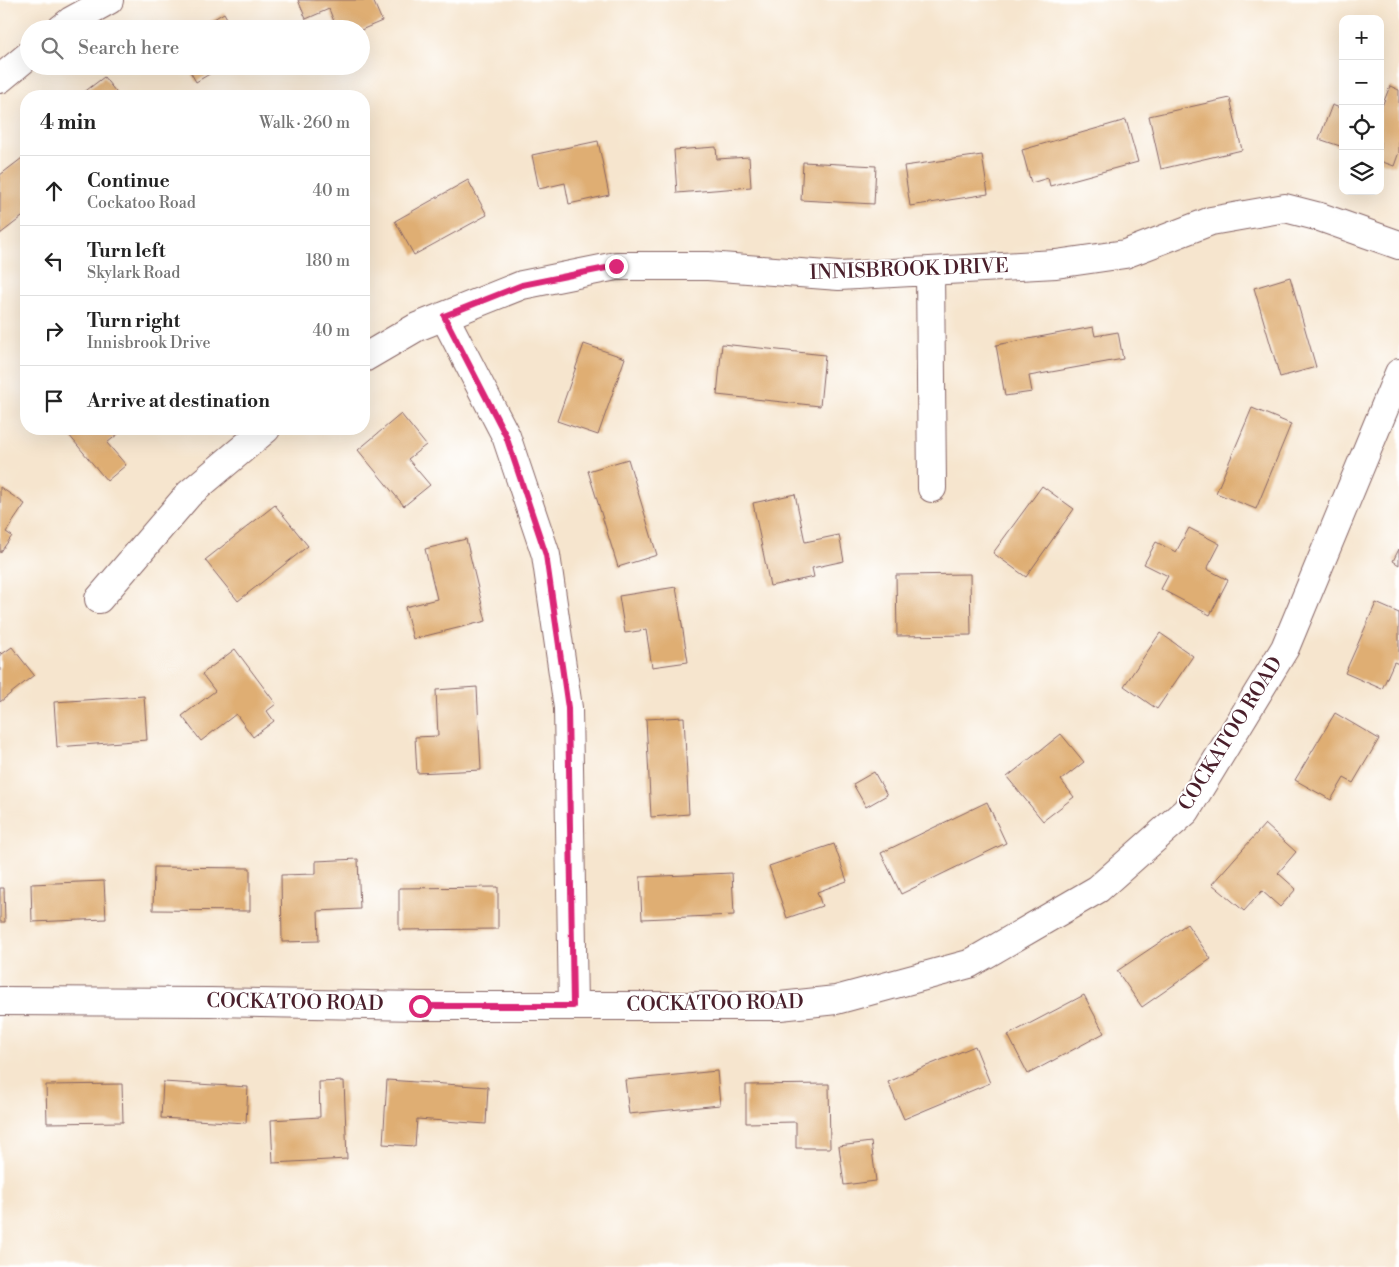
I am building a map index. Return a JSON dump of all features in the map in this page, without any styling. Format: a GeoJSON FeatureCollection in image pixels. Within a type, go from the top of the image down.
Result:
{"type":"FeatureCollection","features":[{"type":"Feature","properties":{"kind":"street"},"geometry":{"type":"LineString","coordinates":[[73,20],[105,1]]}},
{"type":"Feature","properties":{"kind":"street"},"geometry":{"type":"LineString","coordinates":[[0,79],[20,62]]}},
{"type":"Feature","properties":{"kind":"street","name":"INNISBROOK DRIVE"},"geometry":{"type":"LineString","coordinates":[[370,354],[417,327],[522,285],[616,266],[708,266],[839,276],[1056,264],[1125,254],[1211,221],[1285,208],[1320,216],[1399,245]]}},
{"type":"Feature","properties":{"kind":"street"},"geometry":{"type":"LineString","coordinates":[[930,271],[932,488]]}},
{"type":"Feature","properties":{"kind":"street"},"geometry":{"type":"LineString","coordinates":[[444,316],[506,436],[546,555],[568,708],[573,1006]]}},
{"type":"Feature","properties":{"kind":"street","name":"COCKATOO ROAD"},"geometry":{"type":"LineString","coordinates":[[0,1001],[420,1006],[780,1006],[836,1000],[969,964],[1098,889],[1186,811],[1285,648],[1399,373]]}},
{"type":"Feature","properties":{"kind":"street"},"geometry":{"type":"LineString","coordinates":[[99,599],[189,494],[259,435]]}},
{"type":"Feature","properties":{"kind":"building"},"geometry":{"type":"Polygon","coordinates":[[[298,0],[373,0],[382,21],[370,26],[370,20],[333,20],[329,9],[306,19],[298,0]]]}},
{"type":"Feature","properties":{"kind":"building"},"geometry":{"type":"Polygon","coordinates":[[[224,13],[228,20],[212,20],[224,13]]]}},
{"type":"Feature","properties":{"kind":"building"},"geometry":{"type":"Polygon","coordinates":[[[192,75],[208,75],[196,82],[192,75]]]}},
{"type":"Feature","properties":{"kind":"building"},"geometry":{"type":"Polygon","coordinates":[[[104,77],[114,90],[87,90],[104,77]]]}},
{"type":"Feature","properties":{"kind":"building"},"geometry":{"type":"Polygon","coordinates":[[[1390,86],[1399,90],[1399,152],[1394,166],[1384,162],[1384,101],[1390,86]]]}},
{"type":"Feature","properties":{"kind":"building"},"geometry":{"type":"Polygon","coordinates":[[[1230,98],[1242,150],[1161,169],[1149,116],[1230,98]]]}},
{"type":"Feature","properties":{"kind":"building"},"geometry":{"type":"Polygon","coordinates":[[[1332,105],[1339,108],[1339,146],[1319,139],[1332,105]]]}},
{"type":"Feature","properties":{"kind":"building"},"geometry":{"type":"Polygon","coordinates":[[[1126,120],[1138,162],[1050,186],[1048,178],[1031,183],[1022,150],[1126,120]]]}},
{"type":"Feature","properties":{"kind":"building"},"geometry":{"type":"Polygon","coordinates":[[[598,141],[609,195],[569,204],[565,183],[539,189],[532,155],[598,141]]]}},
{"type":"Feature","properties":{"kind":"building"},"geometry":{"type":"Polygon","coordinates":[[[716,147],[717,159],[749,157],[751,187],[677,193],[674,150],[716,147]]]}},
{"type":"Feature","properties":{"kind":"building"},"geometry":{"type":"Polygon","coordinates":[[[982,155],[988,194],[910,206],[904,166],[982,155]]]}},
{"type":"Feature","properties":{"kind":"building"},"geometry":{"type":"Polygon","coordinates":[[[20,160],[20,219],[0,234],[0,175],[20,160]]]}},
{"type":"Feature","properties":{"kind":"building"},"geometry":{"type":"Polygon","coordinates":[[[803,162],[876,166],[874,204],[801,200],[803,162]]]}},
{"type":"Feature","properties":{"kind":"building"},"geometry":{"type":"Polygon","coordinates":[[[468,180],[487,215],[414,255],[395,221],[468,180]]]}},
{"type":"Feature","properties":{"kind":"building"},"geometry":{"type":"Polygon","coordinates":[[[1290,277],[1316,367],[1280,377],[1254,288],[1290,277]]]}},
{"type":"Feature","properties":{"kind":"building"},"geometry":{"type":"Polygon","coordinates":[[[1093,327],[1095,336],[1118,332],[1123,359],[1029,376],[1032,392],[1005,396],[996,345],[1093,327]]]}},
{"type":"Feature","properties":{"kind":"building"},"geometry":{"type":"Polygon","coordinates":[[[584,344],[625,358],[598,435],[557,421],[584,344]]]}},
{"type":"Feature","properties":{"kind":"building"},"geometry":{"type":"Polygon","coordinates":[[[722,344],[825,355],[820,406],[717,395],[722,344]]]}},
{"type":"Feature","properties":{"kind":"building"},"geometry":{"type":"Polygon","coordinates":[[[1252,408],[1291,424],[1256,509],[1216,493],[1252,408]]]}},
{"type":"Feature","properties":{"kind":"building"},"geometry":{"type":"Polygon","coordinates":[[[401,414],[426,445],[408,459],[430,485],[404,506],[358,450],[401,414]]]}},
{"type":"Feature","properties":{"kind":"building"},"geometry":{"type":"Polygon","coordinates":[[[69,435],[117,435],[107,443],[126,465],[107,481],[69,435]]]}},
{"type":"Feature","properties":{"kind":"building"},"geometry":{"type":"Polygon","coordinates":[[[628,459],[657,555],[618,567],[588,471],[628,459]]]}},
{"type":"Feature","properties":{"kind":"building"},"geometry":{"type":"Polygon","coordinates":[[[1042,486],[1074,509],[1026,577],[993,553],[1042,486]]]}},
{"type":"Feature","properties":{"kind":"building"},"geometry":{"type":"Polygon","coordinates":[[[0,487],[25,504],[6,532],[12,536],[0,553],[0,487]]]}},
{"type":"Feature","properties":{"kind":"building"},"geometry":{"type":"Polygon","coordinates":[[[795,494],[805,542],[839,535],[844,561],[812,568],[814,577],[770,586],[753,503],[795,494]]]}},
{"type":"Feature","properties":{"kind":"building"},"geometry":{"type":"Polygon","coordinates":[[[275,505],[308,546],[238,601],[205,560],[275,505]]]}},
{"type":"Feature","properties":{"kind":"building"},"geometry":{"type":"Polygon","coordinates":[[[1189,528],[1220,544],[1207,569],[1228,580],[1210,615],[1161,589],[1168,576],[1144,564],[1156,542],[1176,552],[1189,528]]]}},
{"type":"Feature","properties":{"kind":"building"},"geometry":{"type":"Polygon","coordinates":[[[466,539],[486,621],[413,639],[405,607],[437,599],[425,549],[466,539]]]}},
{"type":"Feature","properties":{"kind":"building"},"geometry":{"type":"Polygon","coordinates":[[[1399,549],[1399,565],[1393,561],[1399,549]]]}},
{"type":"Feature","properties":{"kind":"building"},"geometry":{"type":"Polygon","coordinates":[[[970,574],[971,635],[897,636],[896,575],[970,574]]]}},
{"type":"Feature","properties":{"kind":"building"},"geometry":{"type":"Polygon","coordinates":[[[676,587],[688,662],[652,667],[646,630],[625,633],[619,596],[676,587]]]}},
{"type":"Feature","properties":{"kind":"building"},"geometry":{"type":"Polygon","coordinates":[[[1376,603],[1399,613],[1399,664],[1394,662],[1382,689],[1345,673],[1376,603]]]}},
{"type":"Feature","properties":{"kind":"building"},"geometry":{"type":"Polygon","coordinates":[[[1160,633],[1193,656],[1157,709],[1124,686],[1160,633]]]}},
{"type":"Feature","properties":{"kind":"building"},"geometry":{"type":"Polygon","coordinates":[[[12,647],[34,675],[0,702],[0,652],[2,654],[12,647]]]}},
{"type":"Feature","properties":{"kind":"building"},"geometry":{"type":"Polygon","coordinates":[[[235,649],[276,704],[267,711],[274,721],[253,737],[236,714],[201,741],[182,716],[215,691],[202,674],[235,649]]]}},
{"type":"Feature","properties":{"kind":"building"},"geometry":{"type":"Polygon","coordinates":[[[477,687],[481,770],[417,773],[415,737],[438,736],[436,690],[477,687]]]}},
{"type":"Feature","properties":{"kind":"building"},"geometry":{"type":"Polygon","coordinates":[[[144,696],[147,740],[57,747],[54,702],[144,696]]]}},
{"type":"Feature","properties":{"kind":"building"},"geometry":{"type":"Polygon","coordinates":[[[1335,713],[1379,739],[1353,783],[1344,778],[1331,800],[1295,780],[1335,713]]]}},
{"type":"Feature","properties":{"kind":"building"},"geometry":{"type":"Polygon","coordinates":[[[684,717],[689,814],[651,817],[646,719],[684,717]]]}},
{"type":"Feature","properties":{"kind":"building"},"geometry":{"type":"Polygon","coordinates":[[[1061,734],[1084,762],[1061,780],[1074,797],[1043,821],[1007,777],[1061,734]]]}},
{"type":"Feature","properties":{"kind":"building"},"geometry":{"type":"Polygon","coordinates":[[[874,772],[887,795],[866,807],[853,784],[874,772]]]}},
{"type":"Feature","properties":{"kind":"building"},"geometry":{"type":"Polygon","coordinates":[[[987,802],[1006,843],[901,894],[881,853],[987,802]]]}},
{"type":"Feature","properties":{"kind":"building"},"geometry":{"type":"Polygon","coordinates":[[[1265,824],[1296,852],[1278,873],[1296,889],[1280,907],[1262,891],[1244,911],[1212,884],[1265,824]]]}},
{"type":"Feature","properties":{"kind":"building"},"geometry":{"type":"Polygon","coordinates":[[[834,844],[847,881],[817,892],[822,906],[787,918],[769,866],[834,844]]]}},
{"type":"Feature","properties":{"kind":"building"},"geometry":{"type":"Polygon","coordinates":[[[358,859],[360,909],[318,911],[319,941],[282,942],[281,875],[316,874],[316,861],[358,859]]]}},
{"type":"Feature","properties":{"kind":"building"},"geometry":{"type":"Polygon","coordinates":[[[154,867],[250,868],[250,911],[153,910],[154,867]]]}},
{"type":"Feature","properties":{"kind":"building"},"geometry":{"type":"Polygon","coordinates":[[[732,873],[734,915],[642,919],[640,877],[732,873]]]}},
{"type":"Feature","properties":{"kind":"building"},"geometry":{"type":"Polygon","coordinates":[[[104,881],[106,919],[32,922],[31,884],[104,881]]]}},
{"type":"Feature","properties":{"kind":"building"},"geometry":{"type":"Polygon","coordinates":[[[498,887],[498,929],[399,930],[399,888],[498,887]]]}},
{"type":"Feature","properties":{"kind":"building"},"geometry":{"type":"Polygon","coordinates":[[[0,888],[4,888],[5,922],[0,922],[0,888]]]}},
{"type":"Feature","properties":{"kind":"building"},"geometry":{"type":"Polygon","coordinates":[[[1187,924],[1211,959],[1142,1007],[1117,971],[1187,924]]]}},
{"type":"Feature","properties":{"kind":"building"},"geometry":{"type":"Polygon","coordinates":[[[1084,995],[1104,1033],[1028,1074],[1008,1035],[1084,995]]]}},
{"type":"Feature","properties":{"kind":"building"},"geometry":{"type":"Polygon","coordinates":[[[975,1046],[990,1083],[904,1119],[888,1082],[975,1046]]]}},
{"type":"Feature","properties":{"kind":"building"},"geometry":{"type":"Polygon","coordinates":[[[717,1071],[720,1105],[629,1114],[625,1080],[717,1071]]]}},
{"type":"Feature","properties":{"kind":"building"},"geometry":{"type":"Polygon","coordinates":[[[387,1080],[488,1087],[486,1124],[417,1119],[415,1146],[383,1144],[387,1080]]]}},
{"type":"Feature","properties":{"kind":"building"},"geometry":{"type":"Polygon","coordinates":[[[344,1081],[347,1159],[273,1163],[271,1120],[320,1117],[319,1082],[344,1081]]]}},
{"type":"Feature","properties":{"kind":"building"},"geometry":{"type":"Polygon","coordinates":[[[163,1082],[248,1087],[246,1123],[161,1118],[163,1082]]]}},
{"type":"Feature","properties":{"kind":"building"},"geometry":{"type":"Polygon","coordinates":[[[122,1084],[123,1122],[47,1123],[46,1085],[122,1084]]]}},
{"type":"Feature","properties":{"kind":"building"},"geometry":{"type":"Polygon","coordinates":[[[829,1084],[830,1148],[796,1148],[796,1122],[746,1123],[746,1085],[829,1084]]]}},
{"type":"Feature","properties":{"kind":"building"},"geometry":{"type":"Polygon","coordinates":[[[871,1142],[876,1181],[844,1185],[839,1146],[871,1142]]]}},
{"type":"Feature","properties":{"kind":"route"},"geometry":{"type":"LineString","coordinates":[[420,1006],[573,1006],[568,708],[546,555],[506,436],[444,316],[522,285],[616,266]]}}]}
